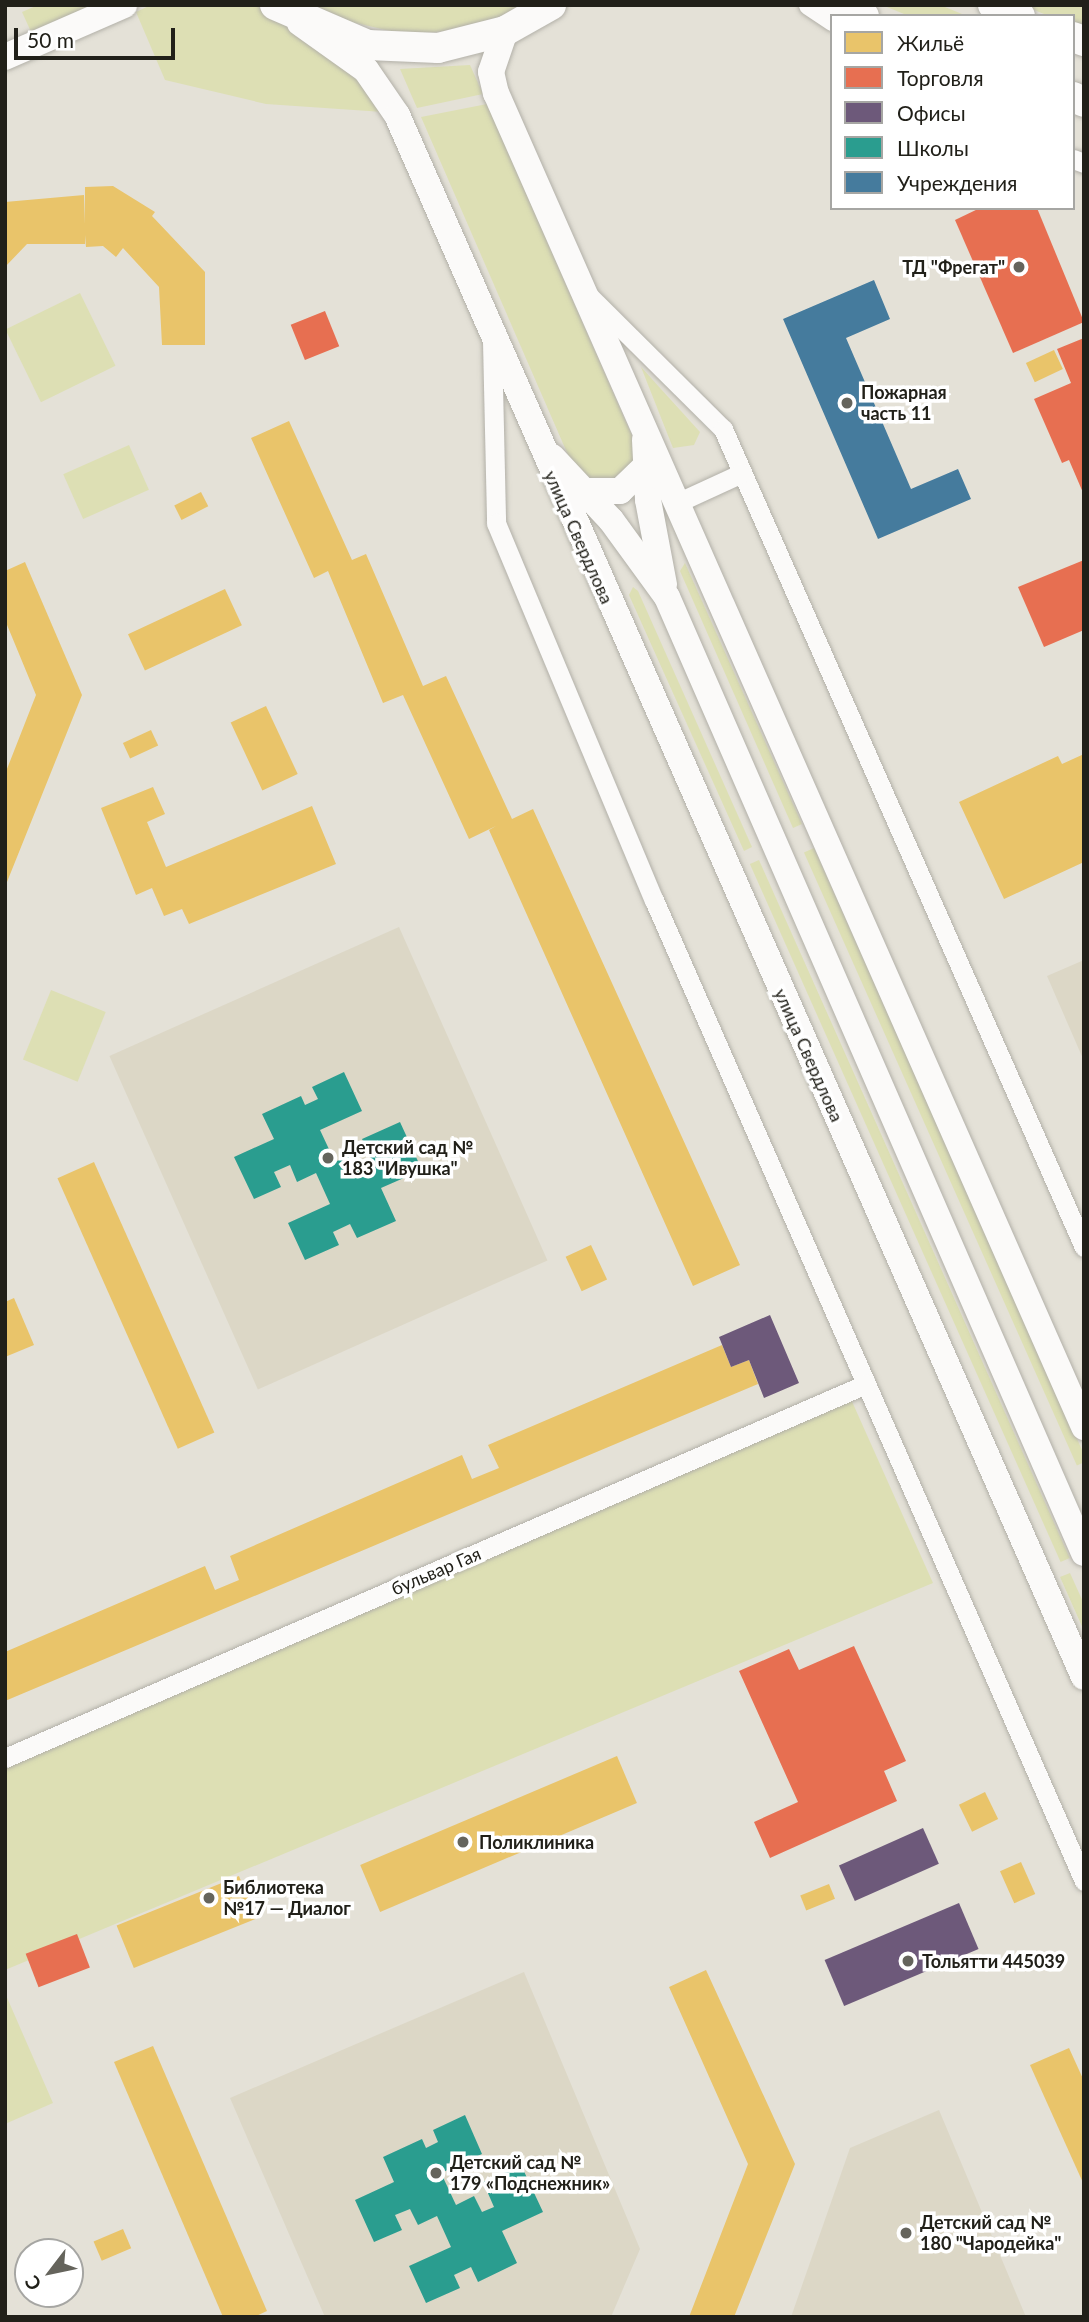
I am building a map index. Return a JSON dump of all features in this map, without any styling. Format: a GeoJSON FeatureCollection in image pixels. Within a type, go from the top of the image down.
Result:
{"type":"FeatureCollection","features":[{"type":"Feature","properties":{"kind":"main road"},"geometry":{"type":"LineString","coordinates":[[5,57],[124,5]]}},
{"type":"Feature","properties":{"kind":"main road"},"geometry":{"type":"LineString","coordinates":[[282,10],[368,45],[438,48],[505,31],[551,5]]}},
{"type":"Feature","properties":{"kind":"main road"},"geometry":{"type":"LineString","coordinates":[[837,5],[859,14]]}},
{"type":"Feature","properties":{"kind":"main road"},"geometry":{"type":"LineString","coordinates":[[993,5],[1015,14]]}},
{"type":"Feature","properties":{"kind":"main road","name":"улица Свердлова"},"geometry":{"type":"LineString","coordinates":[[282,10],[366,70],[384,92],[1084,1677]]}},
{"type":"Feature","properties":{"kind":"main road","name":"улица Свердлова"},"geometry":{"type":"LineString","coordinates":[[505,31],[491,72],[496,93],[581,288],[635,402],[1084,1427]]}},
{"type":"Feature","properties":{"kind":"main road","name":"улица Свердлова"},"geometry":{"type":"LineString","coordinates":[[635,402],[667,597]]}},
{"type":"Feature","properties":{"kind":"main road","name":"улица Свердлова"},"geometry":{"type":"LineString","coordinates":[[533,434],[585,491],[667,597],[1084,1553]]}},
{"type":"Feature","properties":{"kind":"main road"},"geometry":{"type":"LineString","coordinates":[[585,491],[620,491],[647,465]]}},
{"type":"Feature","properties":{"kind":"street"},"geometry":{"type":"LineString","coordinates":[[808,5],[830,20]]}},
{"type":"Feature","properties":{"kind":"street"},"geometry":{"type":"LineString","coordinates":[[581,288],[723,429],[1084,1247]]}},
{"type":"Feature","properties":{"kind":"street"},"geometry":{"type":"LineString","coordinates":[[492,336],[496,523],[866,1384],[1084,1881]]}},
{"type":"Feature","properties":{"kind":"street"},"geometry":{"type":"LineString","coordinates":[[679,502],[742,473]]}},
{"type":"Feature","properties":{"kind":"street","name":"бульвар Гая"},"geometry":{"type":"LineString","coordinates":[[5,1758],[866,1384]]}},
{"type":"Feature","properties":{"kind":"shaded area","name":"Детский сад № 183 \"Ивушка\""},"geometry":{"type":"Polygon","coordinates":[[[399,927],[547,1260],[258,1389],[109,1056],[399,927]]]}},
{"type":"Feature","properties":{"kind":"shaded area"},"geometry":{"type":"Polygon","coordinates":[[[1084,960],[1084,1061],[1047,976],[1084,960]]]}},
{"type":"Feature","properties":{"kind":"shaded area","name":"Детский сад № 179 «Подснежник»"},"geometry":{"type":"Polygon","coordinates":[[[524,1972],[640,2249],[611,2317],[325,2317],[230,2098],[524,1972]]]}},
{"type":"Feature","properties":{"kind":"shaded area","name":"Детский сад № 180 \"Чародейка\""},"geometry":{"type":"Polygon","coordinates":[[[939,2110],[1026,2317],[791,2317],[850,2148],[939,2110]]]}},
{"type":"Feature","properties":{"kind":"green space"},"geometry":{"type":"Polygon","coordinates":[[[38,5],[97,5],[32,34],[22,12],[38,5]]]}},
{"type":"Feature","properties":{"kind":"green space"},"geometry":{"type":"Polygon","coordinates":[[[151,5],[255,5],[343,58],[383,112],[266,104],[165,80],[136,12],[151,5]]]}},
{"type":"Feature","properties":{"kind":"green space"},"geometry":{"type":"Polygon","coordinates":[[[315,5],[529,5],[480,27],[407,35],[335,18],[315,5]]]}},
{"type":"Feature","properties":{"kind":"green space"},"geometry":{"type":"Polygon","coordinates":[[[882,5],[940,5],[962,14],[904,14],[882,5]]]}},
{"type":"Feature","properties":{"kind":"green space"},"geometry":{"type":"Polygon","coordinates":[[[1022,5],[1084,5],[1084,30],[1075,26],[1075,14],[1044,14],[1022,5]]]}},
{"type":"Feature","properties":{"kind":"green space"},"geometry":{"type":"Polygon","coordinates":[[[470,65],[483,94],[417,108],[400,69],[470,65]]]}},
{"type":"Feature","properties":{"kind":"green space"},"geometry":{"type":"Polygon","coordinates":[[[487,104],[639,452],[636,465],[606,487],[575,471],[421,117],[487,104]]]}},
{"type":"Feature","properties":{"kind":"green space"},"geometry":{"type":"Polygon","coordinates":[[[80,293],[116,366],[41,402],[5,329],[80,293]]]}},
{"type":"Feature","properties":{"kind":"green space"},"geometry":{"type":"Polygon","coordinates":[[[641,367],[700,432],[694,445],[673,448],[641,367]]]}},
{"type":"Feature","properties":{"kind":"green space"},"geometry":{"type":"Polygon","coordinates":[[[129,445],[149,490],[83,519],[63,474],[129,445]]]}},
{"type":"Feature","properties":{"kind":"green space"},"geometry":{"type":"Polygon","coordinates":[[[685,563],[802,824],[793,828],[680,571],[685,563]]]}},
{"type":"Feature","properties":{"kind":"green space"},"geometry":{"type":"Polygon","coordinates":[[[633,587],[638,591],[752,847],[744,851],[629,595],[633,587]]]}},
{"type":"Feature","properties":{"kind":"green space"},"geometry":{"type":"Polygon","coordinates":[[[814,848],[1084,1454],[1084,1462],[1077,1465],[804,852],[814,848]]]}},
{"type":"Feature","properties":{"kind":"green space"},"geometry":{"type":"Polygon","coordinates":[[[759,860],[1070,1558],[1061,1562],[750,864],[759,860]]]}},
{"type":"Feature","properties":{"kind":"green space"},"geometry":{"type":"Polygon","coordinates":[[[51,990],[106,1012],[78,1082],[23,1060],[51,990]]]}},
{"type":"Feature","properties":{"kind":"green space"},"geometry":{"type":"Polygon","coordinates":[[[850,1397],[933,1583],[5,1970],[5,1769],[850,1397]]]}},
{"type":"Feature","properties":{"kind":"green space"},"geometry":{"type":"Polygon","coordinates":[[[1070,1573],[1084,1604],[1084,1631],[1060,1577],[1070,1573]]]}},
{"type":"Feature","properties":{"kind":"green space"},"geometry":{"type":"Polygon","coordinates":[[[5,1993],[53,2103],[5,2124],[5,1993]]]}},
{"type":"Feature","properties":{"kind":"building: Жильё"},"geometry":{"type":"Polygon","coordinates":[[[113,186],[155,212],[152,216],[205,272],[205,345],[162,345],[159,287],[123,248],[116,257],[103,246],[86,247],[85,235],[85,244],[27,244],[5,267],[5,202],[84,195],[85,224],[85,187],[113,186]]]}},
{"type":"Feature","properties":{"kind":"building: Жильё"},"geometry":{"type":"Polygon","coordinates":[[[1054,350],[1063,369],[1035,382],[1026,363],[1054,350]]]}},
{"type":"Feature","properties":{"kind":"building: Жильё"},"geometry":{"type":"Polygon","coordinates":[[[289,421],[352,560],[366,554],[423,686],[446,676],[512,819],[533,809],[740,1265],[693,1286],[489,830],[496,826],[469,839],[403,695],[383,703],[328,571],[314,578],[251,438],[289,421]]]}},
{"type":"Feature","properties":{"kind":"building: Жильё"},"geometry":{"type":"Polygon","coordinates":[[[201,492],[208,506],[182,520],[174,506],[201,492]]]}},
{"type":"Feature","properties":{"kind":"building: Жильё"},"geometry":{"type":"Polygon","coordinates":[[[25,562],[82,695],[5,887],[5,774],[36,695],[5,620],[5,571],[25,562]]]}},
{"type":"Feature","properties":{"kind":"building: Жильё"},"geometry":{"type":"Polygon","coordinates":[[[225,589],[242,625],[145,670],[128,634],[225,589]]]}},
{"type":"Feature","properties":{"kind":"building: Жильё"},"geometry":{"type":"Polygon","coordinates":[[[266,706],[298,774],[262,790],[231,722],[266,706]]]}},
{"type":"Feature","properties":{"kind":"building: Жильё"},"geometry":{"type":"Polygon","coordinates":[[[151,730],[158,745],[130,759],[123,743],[151,730]]]}},
{"type":"Feature","properties":{"kind":"building: Жильё"},"geometry":{"type":"Polygon","coordinates":[[[1084,754],[1084,862],[1004,899],[959,802],[1058,756],[1062,764],[1084,754]]]}},
{"type":"Feature","properties":{"kind":"building: Жильё"},"geometry":{"type":"Polygon","coordinates":[[[153,787],[165,814],[147,822],[166,867],[312,806],[336,864],[189,924],[182,909],[164,916],[152,888],[136,895],[101,808],[153,787]]]}},
{"type":"Feature","properties":{"kind":"building: Жильё"},"geometry":{"type":"Polygon","coordinates":[[[94,1162],[214,1432],[178,1449],[57,1178],[94,1162]]]}},
{"type":"Feature","properties":{"kind":"building: Жильё"},"geometry":{"type":"Polygon","coordinates":[[[591,1245],[607,1279],[582,1291],[566,1257],[591,1245]]]}},
{"type":"Feature","properties":{"kind":"building: Жильё"},"geometry":{"type":"Polygon","coordinates":[[[14,1298],[34,1345],[5,1357],[5,1302],[14,1298]]]}},
{"type":"Feature","properties":{"kind":"building: Жильё"},"geometry":{"type":"Polygon","coordinates":[[[722,1345],[731,1367],[749,1360],[758,1384],[5,1701],[5,1652],[205,1566],[215,1590],[239,1580],[230,1556],[462,1455],[472,1479],[499,1468],[488,1445],[722,1345]]]}},
{"type":"Feature","properties":{"kind":"building: Жильё"},"geometry":{"type":"Polygon","coordinates":[[[617,1756],[637,1803],[380,1912],[360,1865],[617,1756]]]}},
{"type":"Feature","properties":{"kind":"building: Жильё"},"geometry":{"type":"Polygon","coordinates":[[[985,1792],[998,1819],[972,1832],[959,1805],[985,1792]]]}},
{"type":"Feature","properties":{"kind":"building: Жильё"},"geometry":{"type":"Polygon","coordinates":[[[1021,1862],[1035,1894],[1014,1903],[1000,1871],[1021,1862]]]}},
{"type":"Feature","properties":{"kind":"building: Жильё"},"geometry":{"type":"Polygon","coordinates":[[[239,1876],[256,1919],[134,1968],[117,1925],[239,1876]]]}},
{"type":"Feature","properties":{"kind":"building: Жильё"},"geometry":{"type":"Polygon","coordinates":[[[829,1884],[835,1899],[806,1910],[800,1896],[829,1884]]]}},
{"type":"Feature","properties":{"kind":"building: Жильё"},"geometry":{"type":"Polygon","coordinates":[[[706,1970],[795,2164],[734,2317],[689,2317],[748,2164],[669,1987],[706,1970]]]}},
{"type":"Feature","properties":{"kind":"building: Жильё"},"geometry":{"type":"Polygon","coordinates":[[[153,2046],[267,2311],[254,2317],[223,2317],[114,2062],[153,2046]]]}},
{"type":"Feature","properties":{"kind":"building: Жильё"},"geometry":{"type":"Polygon","coordinates":[[[1069,2048],[1084,2081],[1084,2185],[1030,2065],[1069,2048]]]}},
{"type":"Feature","properties":{"kind":"building: Жильё"},"geometry":{"type":"Polygon","coordinates":[[[123,2229],[131,2248],[102,2261],[94,2242],[123,2229]]]}},
{"type":"Feature","properties":{"kind":"building: Торговля","name":"ТД \"Фрегат\""},"geometry":{"type":"Polygon","coordinates":[[[976,210],[1038,210],[1084,322],[1013,353],[955,220],[976,210]]]}},
{"type":"Feature","properties":{"kind":"building: Торговля"},"geometry":{"type":"Polygon","coordinates":[[[325,311],[339,346],[305,360],[291,325],[325,311]]]}},
{"type":"Feature","properties":{"kind":"building: Торговля"},"geometry":{"type":"Polygon","coordinates":[[[1084,338],[1084,495],[1069,460],[1062,463],[1034,399],[1071,383],[1057,349],[1084,338]]]}},
{"type":"Feature","properties":{"kind":"building: Торговля"},"geometry":{"type":"Polygon","coordinates":[[[1084,560],[1084,630],[1044,647],[1018,587],[1084,560]]]}},
{"type":"Feature","properties":{"kind":"building: Торговля"},"geometry":{"type":"Polygon","coordinates":[[[854,1646],[906,1761],[884,1771],[897,1801],[770,1858],[754,1822],[798,1802],[739,1671],[789,1649],[799,1670],[854,1646]]]}},
{"type":"Feature","properties":{"kind":"building: Торговля"},"geometry":{"type":"Polygon","coordinates":[[[77,1934],[90,1968],[39,1987],[26,1954],[77,1934]]]}},
{"type":"Feature","properties":{"kind":"building: Офисы"},"geometry":{"type":"Polygon","coordinates":[[[770,1315],[799,1383],[764,1398],[749,1360],[731,1367],[719,1337],[770,1315]]]}},
{"type":"Feature","properties":{"kind":"building: Офисы"},"geometry":{"type":"Polygon","coordinates":[[[923,1828],[939,1864],[855,1901],[839,1865],[923,1828]]]}},
{"type":"Feature","properties":{"kind":"building: Офисы"},"geometry":{"type":"Polygon","coordinates":[[[959,1903],[979,1949],[844,2006],[825,1960],[959,1903]]]}},
{"type":"Feature","properties":{"kind":"building: Школы"},"geometry":{"type":"Polygon","coordinates":[[[344,1072],[362,1111],[320,1130],[335,1162],[354,1153],[361,1169],[373,1163],[362,1139],[400,1122],[422,1170],[381,1188],[396,1221],[357,1238],[350,1224],[333,1232],[339,1245],[305,1260],[288,1223],[330,1204],[316,1173],[297,1182],[290,1165],[274,1172],[281,1187],[254,1199],[234,1157],[274,1139],[262,1114],[301,1096],[305,1105],[318,1099],[312,1087],[344,1072]]]}},
{"type":"Feature","properties":{"kind":"building: Школы"},"geometry":{"type":"Polygon","coordinates":[[[465,2115],[482,2154],[441,2173],[456,2205],[474,2196],[482,2212],[494,2207],[483,2182],[521,2165],[543,2212],[502,2231],[517,2263],[478,2282],[471,2267],[454,2275],[460,2288],[426,2303],[409,2266],[451,2247],[437,2216],[418,2225],[410,2209],[395,2215],[402,2230],[374,2242],[355,2200],[394,2182],[383,2157],[422,2139],[426,2148],[438,2142],[433,2130],[465,2115]]]}},
{"type":"Feature","properties":{"kind":"building: Учреждения","name":"Пожарная часть 11"},"geometry":{"type":"Polygon","coordinates":[[[874,280],[890,319],[846,338],[911,489],[958,469],[971,499],[878,539],[783,319],[874,280]]]}},
{"type":"Feature","properties":{"kind":"place","name":"ТД \"Фрегат\""},"geometry":{"type":"Point","coordinates":[1019,267]}},
{"type":"Feature","properties":{"kind":"place","name":"Пожарная часть 11"},"geometry":{"type":"Point","coordinates":[847,403]}},
{"type":"Feature","properties":{"kind":"place","name":"Детский сад № 183 \"Ивушка\""},"geometry":{"type":"Point","coordinates":[328,1158]}},
{"type":"Feature","properties":{"kind":"place","name":"Поликлиника"},"geometry":{"type":"Point","coordinates":[463,1842]}},
{"type":"Feature","properties":{"kind":"place","name":"Библиотека №17 — Диалог"},"geometry":{"type":"Point","coordinates":[209,1898]}},
{"type":"Feature","properties":{"kind":"place","name":"Тольятти 445039"},"geometry":{"type":"Point","coordinates":[908,1961]}},
{"type":"Feature","properties":{"kind":"place","name":"Детский сад № 179 «Подснежник»"},"geometry":{"type":"Point","coordinates":[436,2173]}},
{"type":"Feature","properties":{"kind":"place","name":"Детский сад № 180 \"Чародейка\""},"geometry":{"type":"Point","coordinates":[906,2233]}}]}
